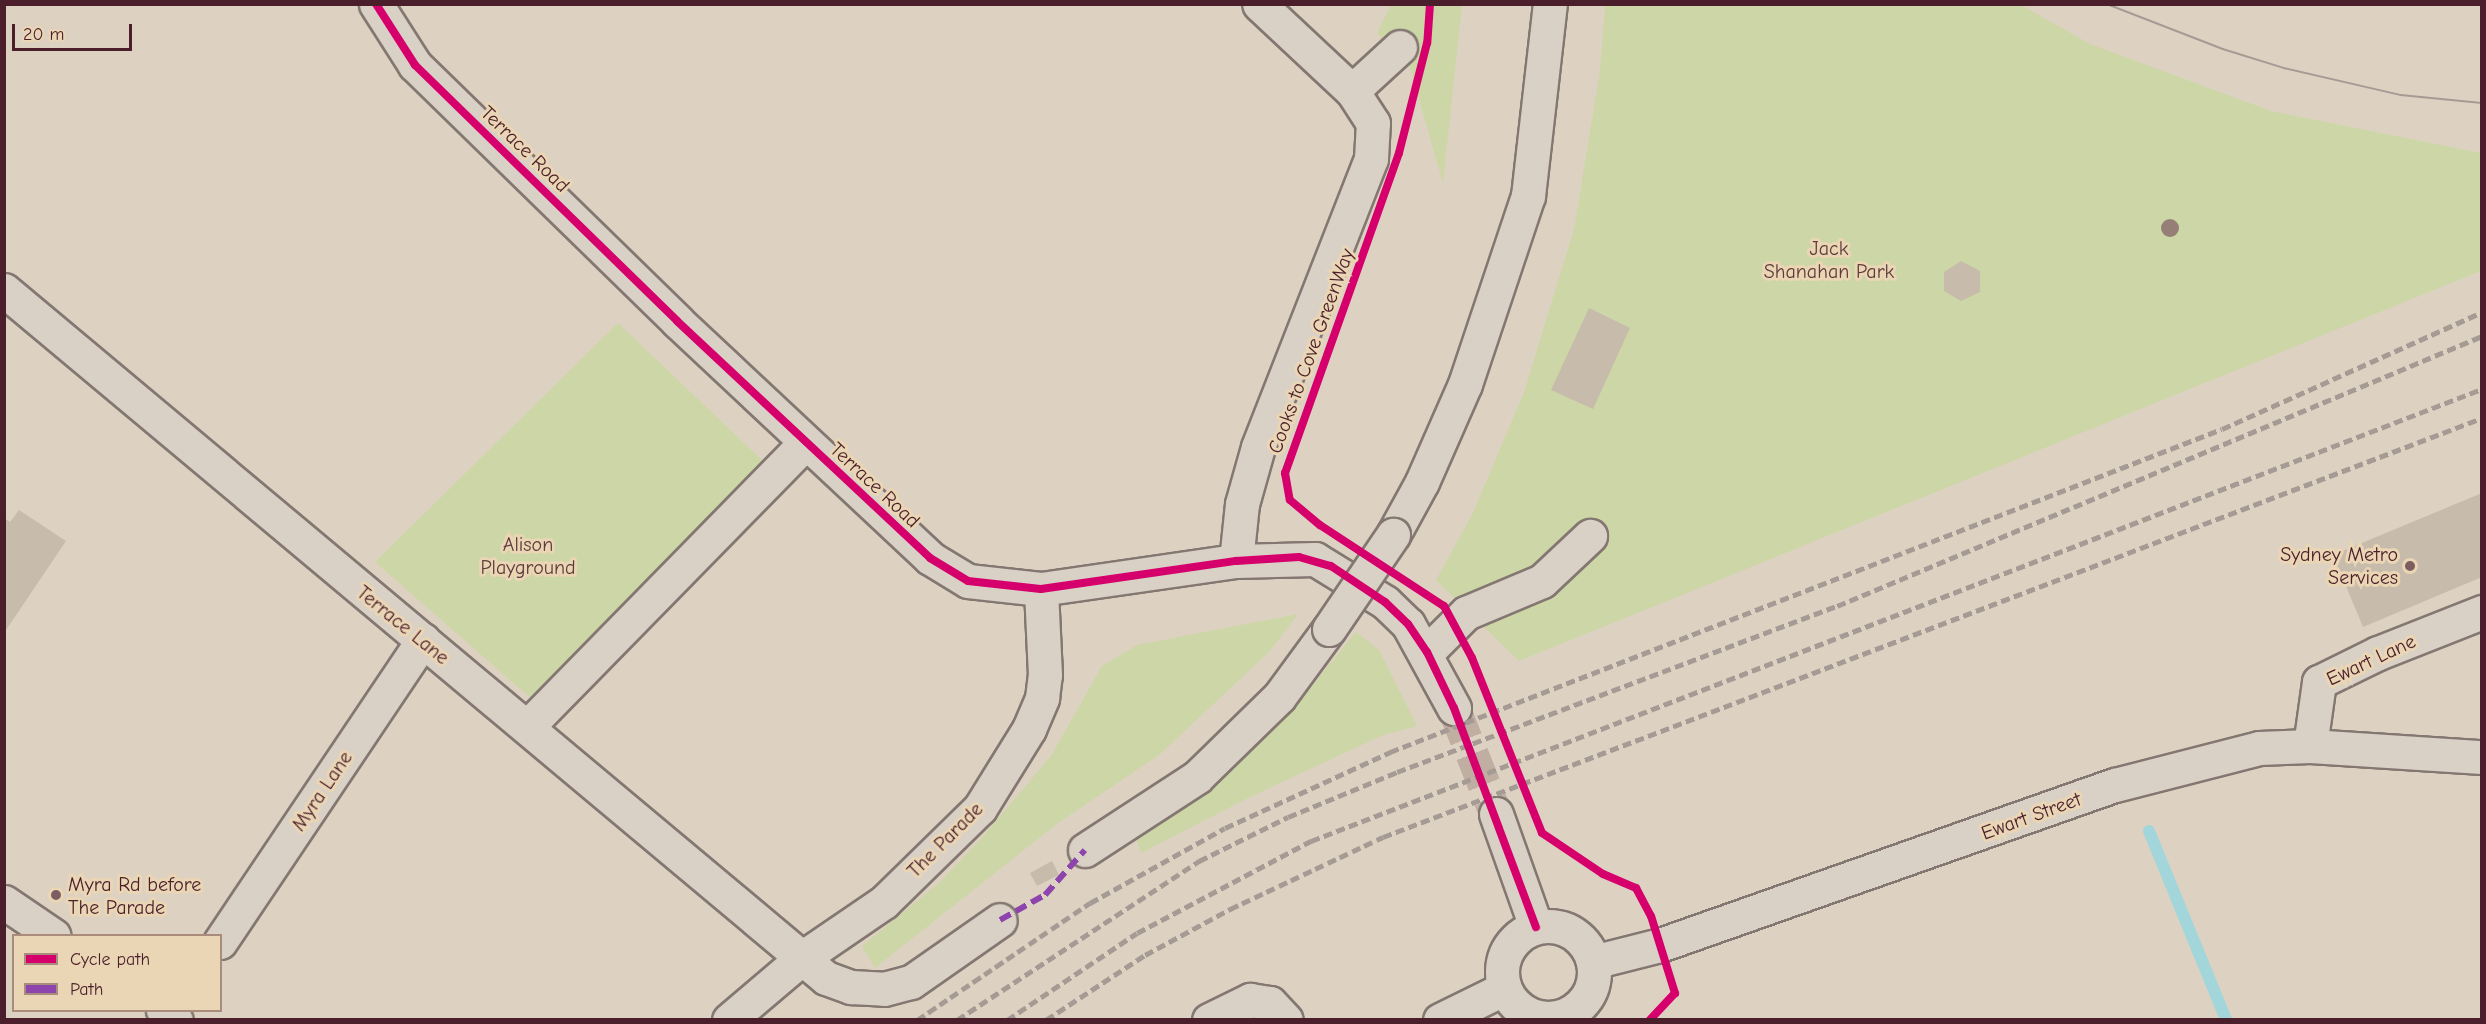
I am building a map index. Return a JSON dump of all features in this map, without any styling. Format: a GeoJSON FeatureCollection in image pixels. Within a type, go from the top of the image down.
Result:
{"type":"FeatureCollection","features":[{"type":"Feature","properties":{"kind":"street","name":"Terrace Road"},"geometry":{"type":"LineString","coordinates":[[376,4],[415,65],[805,443],[930,558],[968,581],[1041,589],[1236,561],[1299,557],[1331,566],[1385,602],[1408,624],[1427,652],[1454,708]]}},
{"type":"Feature","properties":{"kind":"street"},"geometry":{"type":"LineString","coordinates":[[1236,561],[1242,504],[1258,447],[1371,159],[1373,123],[1352,91],[1259,4]]}},
{"type":"Feature","properties":{"kind":"street"},"geometry":{"type":"LineString","coordinates":[[1085,850],[1197,777],[1279,697],[1393,535],[1422,482],[1465,384],[1528,196],[1550,4]]}},
{"type":"Feature","properties":{"kind":"street"},"geometry":{"type":"LineString","coordinates":[[1352,91],[1400,47]]}},
{"type":"Feature","properties":{"kind":"street","name":"Terrace Lane"},"geometry":{"type":"LineString","coordinates":[[4,290],[826,978],[851,987],[884,989],[911,982],[1000,920]]}},
{"type":"Feature","properties":{"kind":"street"},"geometry":{"type":"LineString","coordinates":[[527,727],[805,443]]}},
{"type":"Feature","properties":{"kind":"street"},"geometry":{"type":"LineString","coordinates":[[1427,652],[1466,613],[1542,581],[1590,536]]}},
{"type":"Feature","properties":{"kind":"street","name":"The Parade"},"geometry":{"type":"LineString","coordinates":[[729,1020],[802,958],[884,902],[980,808],[1029,729],[1042,698],[1045,675],[1041,589]]}},
{"type":"Feature","properties":{"kind":"street","name":"Ewart Lane"},"geometry":{"type":"LineString","coordinates":[[2310,746],[2319,682],[2481,612]]}},
{"type":"Feature","properties":{"kind":"street","name":"Myra Lane"},"geometry":{"type":"LineString","coordinates":[[222,939],[423,640]]}},
{"type":"Feature","properties":{"kind":"street","name":"Ewart Street"},"geometry":{"type":"LineString","coordinates":[[1593,962],[1660,945],[2115,785],[2259,748],[2310,746],[2481,757]]}},
{"type":"Feature","properties":{"kind":"street"},"geometry":{"type":"LineString","coordinates":[[1496,814],[1536,927]]}},
{"type":"Feature","properties":{"kind":"street"},"geometry":{"type":"LineString","coordinates":[[4,902],[51,934]]}},
{"type":"Feature","properties":{"kind":"street"},"geometry":{"type":"LineString","coordinates":[[1554,926],[1572,932],[1582,940],[1593,962],[1590,992],[1581,1005],[1554,1018],[1524,1011],[1505,988],[1502,973],[1508,951],[1522,933],[1536,927],[1554,926]]}},
{"type":"Feature","properties":{"kind":"street"},"geometry":{"type":"LineString","coordinates":[[1440,1020],[1505,988]]}},
{"type":"Feature","properties":{"kind":"street"},"geometry":{"type":"LineString","coordinates":[[1209,1020],[1250,1000],[1270,1003],[1286,1020]]}},
{"type":"Feature","properties":{"kind":"green space"},"geometry":{"type":"Polygon","coordinates":[[[1391,5],[1462,5],[1443,183],[1410,68],[1377,33],[1391,5]]]}},
{"type":"Feature","properties":{"kind":"green space","name":"Jack Shanahan Park"},"geometry":{"type":"Polygon","coordinates":[[[1605,5],[2021,5],[2090,44],[2271,111],[2481,153],[2481,271],[1519,661],[1436,580],[1473,513],[1524,392],[1574,229],[1600,71],[1605,5]]]}},
{"type":"Feature","properties":{"kind":"green space","name":"Alison Playground"},"geometry":{"type":"Polygon","coordinates":[[[618,323],[766,464],[533,700],[375,562],[618,323]]]}},
{"type":"Feature","properties":{"kind":"green space"},"geometry":{"type":"Polygon","coordinates":[[[1298,614],[1268,653],[1159,755],[1058,823],[875,968],[862,946],[939,883],[980,840],[1051,756],[1102,666],[1137,645],[1298,614]]]}},
{"type":"Feature","properties":{"kind":"green space"},"geometry":{"type":"Polygon","coordinates":[[[1356,632],[1379,650],[1417,726],[1383,735],[1246,799],[1141,853],[1136,838],[1233,766],[1298,703],[1356,632]]]}},
{"type":"Feature","properties":{"kind":"building"},"geometry":{"type":"Polygon","coordinates":[[[1961,261],[1980,271],[1980,292],[1961,301],[1944,291],[1944,272],[1961,261]]]}},
{"type":"Feature","properties":{"kind":"building"},"geometry":{"type":"Polygon","coordinates":[[[1589,308],[1630,328],[1593,409],[1551,390],[1589,308]]]}},
{"type":"Feature","properties":{"kind":"building","name":"Sydney Metro Services"},"geometry":{"type":"Polygon","coordinates":[[[2482,493],[2482,577],[2363,627],[2333,555],[2482,493]]]}},
{"type":"Feature","properties":{"kind":"building"},"geometry":{"type":"Polygon","coordinates":[[[19,510],[66,541],[4,633],[4,518],[10,522],[19,510]]]}},
{"type":"Feature","properties":{"kind":"building"},"geometry":{"type":"Polygon","coordinates":[[[1052,861],[1059,875],[1037,886],[1030,873],[1052,861]]]}},
{"type":"Feature","properties":{"kind":"waterway"},"geometry":{"type":"LineString","coordinates":[[2149,831],[2226,1020]]}},
{"type":"Feature","properties":{"kind":"tunnel"},"geometry":{"type":"LineString","coordinates":[[1454,708],[1496,814]]}},
{"type":"Feature","properties":{"kind":"tram line"},"geometry":{"type":"LineString","coordinates":[[2107,4],[2223,49],[2284,68],[2401,95],[2482,103]]}},
{"type":"Feature","properties":{"kind":"railway"},"geometry":{"type":"LineString","coordinates":[[917,1020],[1090,903],[1225,828],[1390,752],[2222,429],[2482,312]]}},
{"type":"Feature","properties":{"kind":"railway"},"geometry":{"type":"LineString","coordinates":[[957,1020],[1199,861],[1288,817],[1397,772],[1837,606],[2482,336]]}},
{"type":"Feature","properties":{"kind":"railway"},"geometry":{"type":"LineString","coordinates":[[1007,1020],[1137,933],[1311,841],[2482,389]]}},
{"type":"Feature","properties":{"kind":"railway"},"geometry":{"type":"LineString","coordinates":[[1046,1020],[1145,955],[1230,909],[1383,837],[2482,418]]}},
{"type":"Feature","properties":{"kind":"marked path"},"geometry":{"type":"LineString","coordinates":[[1000,920],[1045,895],[1085,850]]}},
{"type":"Feature","properties":{"kind":"cycle path"},"geometry":{"type":"LineString","coordinates":[[376,4],[415,65],[677,321],[930,558],[968,581],[1041,589],[1236,561],[1299,557],[1331,566],[1385,602],[1408,624],[1427,652],[1454,708],[1536,927]]}},
{"type":"Feature","properties":{"kind":"cycle path","name":"Cooks to Cove GreenWay"},"geometry":{"type":"LineString","coordinates":[[1430,4],[1427,43],[1399,153],[1285,473],[1290,500],[1320,525],[1444,606],[1472,658],[1542,833],[1603,874],[1636,888],[1651,916],[1675,993],[1650,1020]]}},
{"type":"Feature","properties":{"kind":"place","name":"Sydney Metro Services"},"geometry":{"type":"Point","coordinates":[2410,566]}},
{"type":"Feature","properties":{"kind":"place","name":"Myra Rd before The Parade"},"geometry":{"type":"Point","coordinates":[56,895]}}]}
